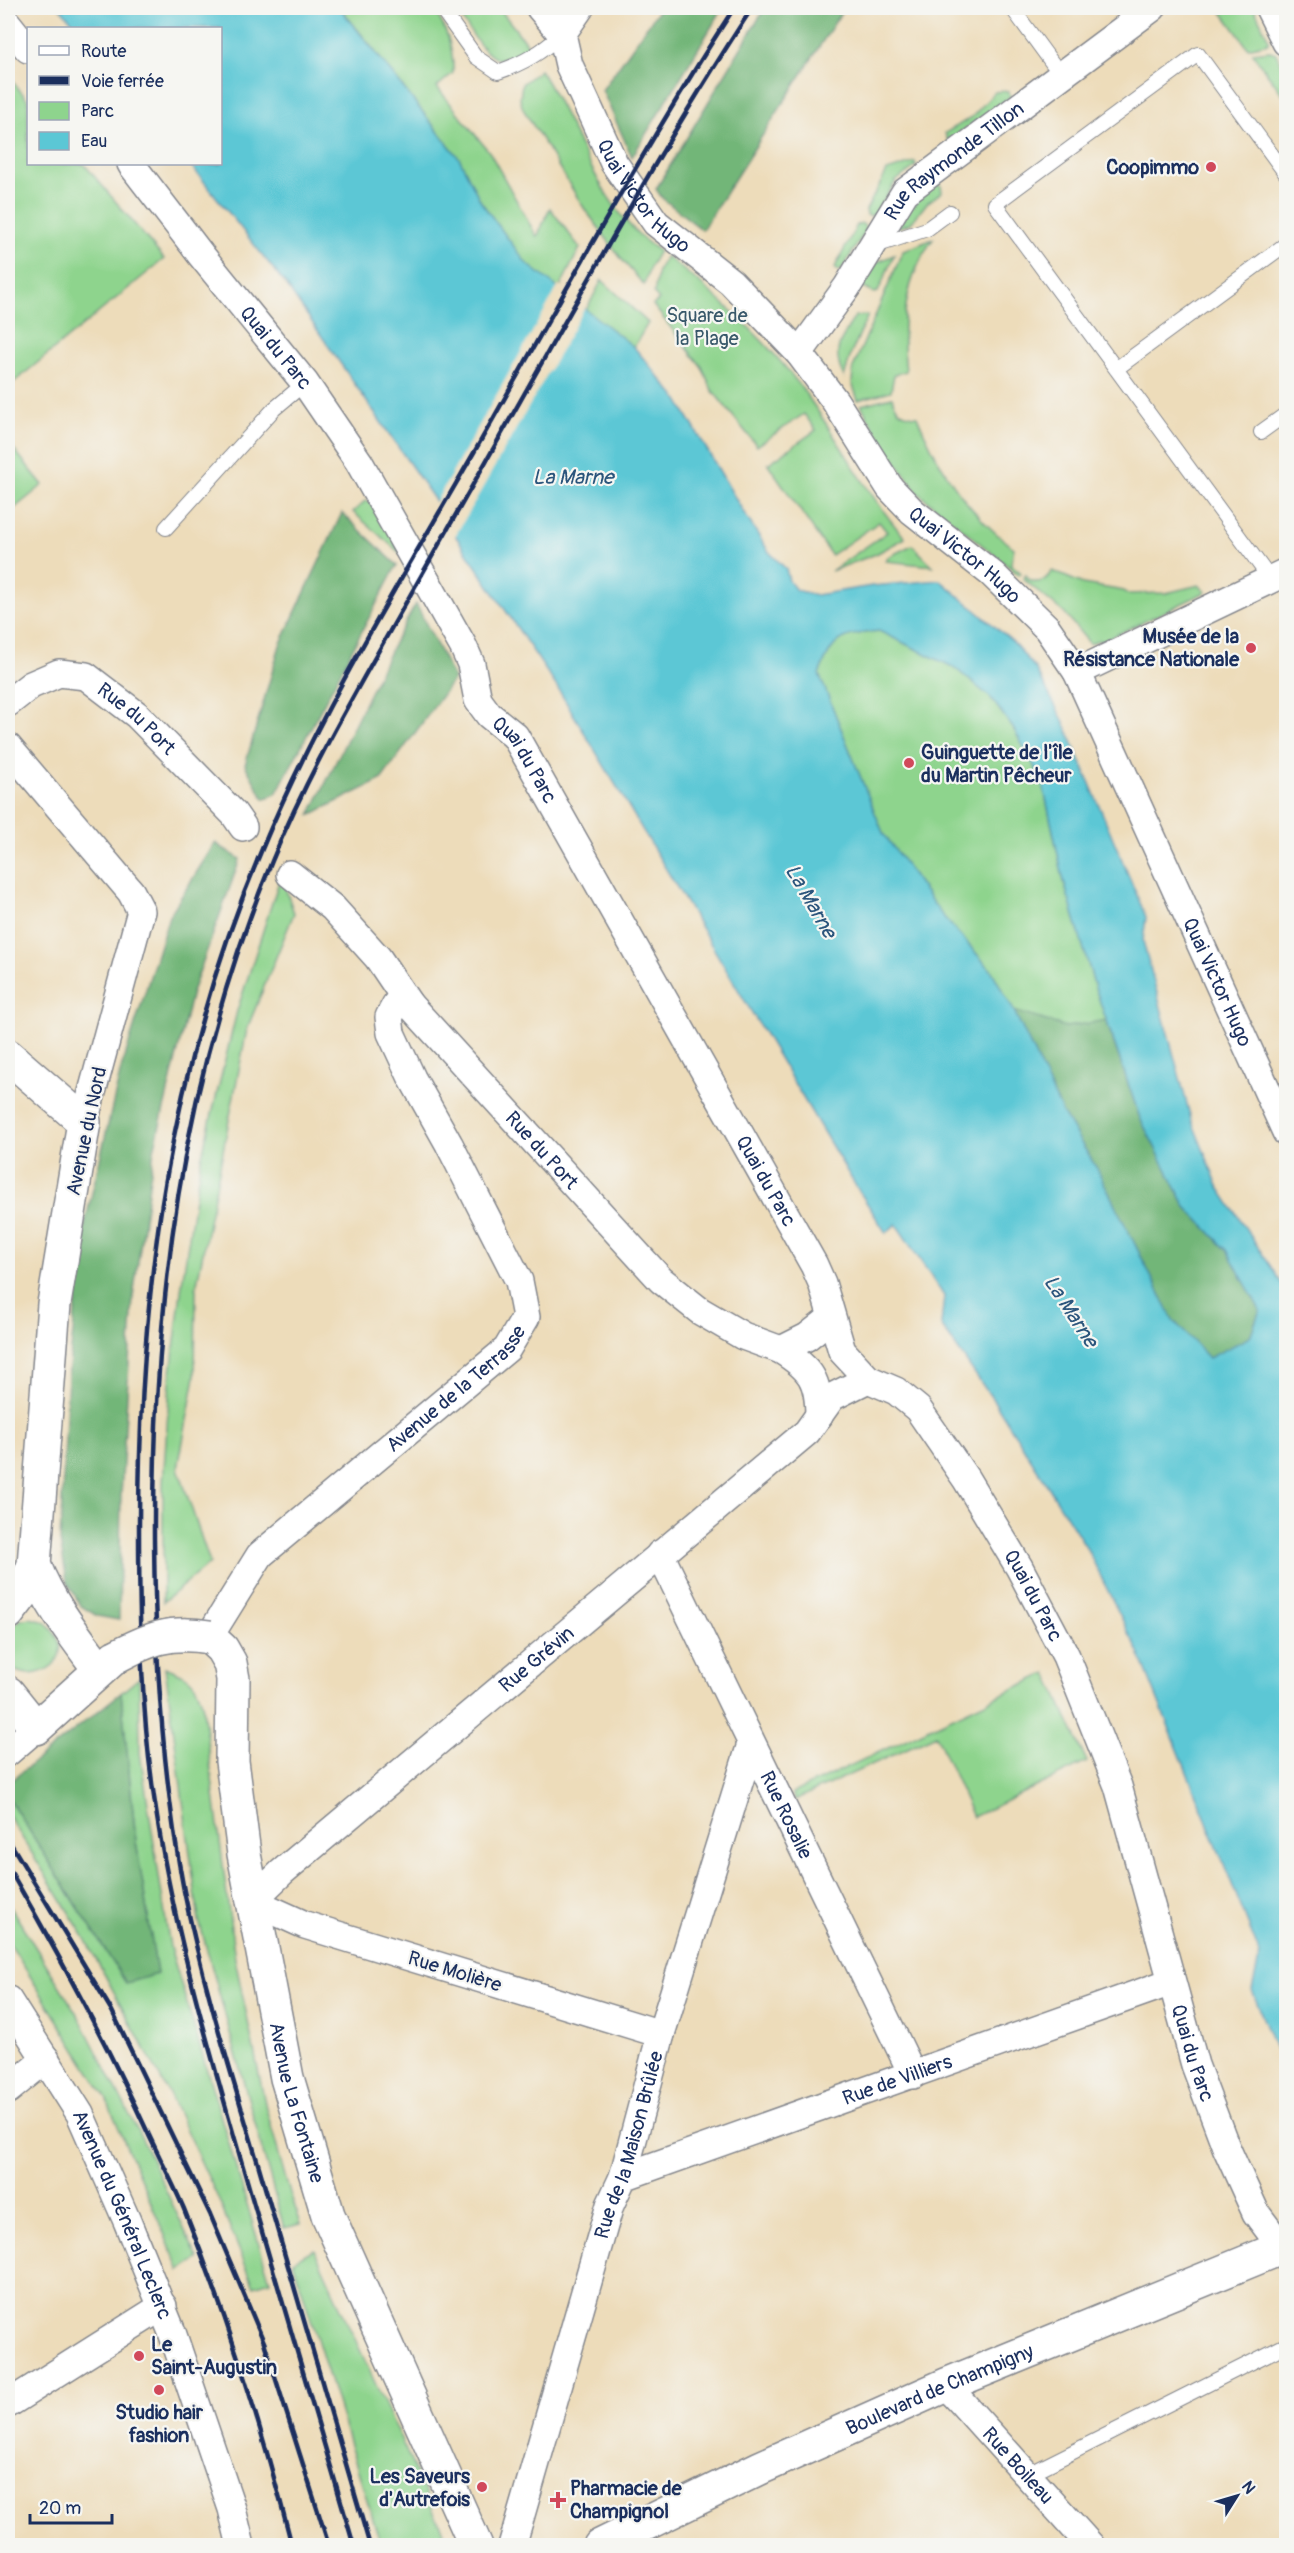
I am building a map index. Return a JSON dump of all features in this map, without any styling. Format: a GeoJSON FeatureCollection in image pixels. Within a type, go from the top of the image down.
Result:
{"type":"FeatureCollection","features":[{"type":"Feature","properties":{"kind":"street"},"geometry":{"type":"LineString","coordinates":[[540,8],[562,34],[580,8]]}},
{"type":"Feature","properties":{"kind":"street","name":"Rue Raymonde Tillon"},"geometry":{"type":"LineString","coordinates":[[800,353],[847,287],[905,192],[1152,8]]}},
{"type":"Feature","properties":{"kind":"street"},"geometry":{"type":"LineString","coordinates":[[1269,8],[1287,42]]}},
{"type":"Feature","properties":{"kind":"street"},"geometry":{"type":"LineString","coordinates":[[8,24],[27,48]]}},
{"type":"Feature","properties":{"kind":"street","name":"Quai Victor Hugo"},"geometry":{"type":"LineString","coordinates":[[562,34],[569,65],[614,163],[656,223],[731,282],[800,353],[835,401],[890,488],[912,511],[992,574],[1047,628],[1077,672],[1284,1122]]}},
{"type":"Feature","properties":{"kind":"street","name":"Quai du Parc"},"geometry":{"type":"LineString","coordinates":[[132,165],[201,255],[305,382],[359,462],[464,646],[471,664],[478,699],[489,715],[515,736],[814,1265],[822,1283],[842,1351],[868,1379],[896,1391],[918,1409],[1002,1537],[1066,1656],[1119,1786],[1195,2065],[1226,2147],[1256,2213],[1285,2249]]}},
{"type":"Feature","properties":{"kind":"street"},"geometry":{"type":"LineString","coordinates":[[1077,672],[1279,576]]}},
{"type":"Feature","properties":{"kind":"street","name":"Rue du Port"},"geometry":{"type":"LineString","coordinates":[[8,703],[31,685],[59,673],[86,676],[137,715],[234,814],[243,827]]}},
{"type":"Feature","properties":{"kind":"street","name":"Avenue du Nord"},"geometry":{"type":"LineString","coordinates":[[8,747],[131,892],[141,911],[84,1122],[54,1304],[34,1565]]}},
{"type":"Feature","properties":{"kind":"street","name":"Rue du Port"},"geometry":{"type":"LineString","coordinates":[[290,874],[333,908],[378,958],[409,1004],[661,1280],[700,1311],[743,1336],[781,1350]]}},
{"type":"Feature","properties":{"kind":"street","name":"Avenue de la Terrasse"},"geometry":{"type":"LineString","coordinates":[[209,1637],[260,1555],[507,1349],[526,1317],[519,1281],[449,1144],[412,1078],[391,1033],[389,1017],[396,1004],[409,1004]]}},
{"type":"Feature","properties":{"kind":"street"},"geometry":{"type":"LineString","coordinates":[[8,1056],[84,1122]]}},
{"type":"Feature","properties":{"kind":"street"},"geometry":{"type":"LineString","coordinates":[[819,1416],[819,1397],[813,1376],[802,1364],[781,1350],[807,1337],[831,1318]]}},
{"type":"Feature","properties":{"kind":"street","name":"Rue Grévin"},"geometry":{"type":"LineString","coordinates":[[252,1901],[291,1865],[807,1432],[832,1397],[868,1379]]}},
{"type":"Feature","properties":{"kind":"street","name":"Rue Rosalie"},"geometry":{"type":"LineString","coordinates":[[660,1554],[913,2075]]}},
{"type":"Feature","properties":{"kind":"street"},"geometry":{"type":"LineString","coordinates":[[34,1565],[60,1617],[108,1663]]}},
{"type":"Feature","properties":{"kind":"street"},"geometry":{"type":"LineString","coordinates":[[9,1611],[21,1596],[34,1565]]}},
{"type":"Feature","properties":{"kind":"street"},"geometry":{"type":"LineString","coordinates":[[9,1611],[37,1608],[60,1617]]}},
{"type":"Feature","properties":{"kind":"street"},"geometry":{"type":"LineString","coordinates":[[8,1693],[20,1741],[108,1663],[143,1642],[186,1633],[209,1637]]}},
{"type":"Feature","properties":{"kind":"street","name":"Avenue La Fontaine"},"geometry":{"type":"LineString","coordinates":[[209,1637],[222,1649],[230,1663],[233,1679],[232,1761],[252,1901],[287,2078],[328,2215],[476,2546]]}},
{"type":"Feature","properties":{"kind":"street","name":"Rue de la Maison Brûlée"},"geometry":{"type":"LineString","coordinates":[[512,2546],[610,2205],[623,2177],[661,2034],[751,1744]]}},
{"type":"Feature","properties":{"kind":"street","name":"Rue Molière"},"geometry":{"type":"LineString","coordinates":[[252,1901],[305,1925],[661,2034]]}},
{"type":"Feature","properties":{"kind":"street","name":"Rue de Villiers"},"geometry":{"type":"LineString","coordinates":[[623,2177],[1171,1982]]}},
{"type":"Feature","properties":{"kind":"street","name":"Avenue du Général Leclerc"},"geometry":{"type":"LineString","coordinates":[[8,2000],[80,2114],[163,2306],[232,2509],[241,2546]]}},
{"type":"Feature","properties":{"kind":"street"},"geometry":{"type":"LineString","coordinates":[[8,2090],[46,2059]]}},
{"type":"Feature","properties":{"kind":"street","name":"Boulevard de Champigny"},"geometry":{"type":"LineString","coordinates":[[600,2546],[760,2468],[946,2385],[1285,2249]]}},
{"type":"Feature","properties":{"kind":"street"},"geometry":{"type":"LineString","coordinates":[[8,2404],[163,2306]]}},
{"type":"Feature","properties":{"kind":"street","name":"Rue Boileau"},"geometry":{"type":"LineString","coordinates":[[946,2385],[1091,2546]]}},
{"type":"Feature","properties":{"kind":"lane"},"geometry":{"type":"LineString","coordinates":[[441,8],[476,57],[498,72],[521,64],[543,51],[562,34]]}},
{"type":"Feature","properties":{"kind":"lane"},"geometry":{"type":"LineString","coordinates":[[1012,8],[1061,75]]}},
{"type":"Feature","properties":{"kind":"lane"},"geometry":{"type":"LineString","coordinates":[[1279,576],[1116,369],[995,204],[1198,54],[1287,174]]}},
{"type":"Feature","properties":{"kind":"lane"},"geometry":{"type":"LineString","coordinates":[[870,248],[927,229],[950,212]]}},
{"type":"Feature","properties":{"kind":"lane"},"geometry":{"type":"LineString","coordinates":[[1116,369],[1287,244]]}},
{"type":"Feature","properties":{"kind":"lane"},"geometry":{"type":"LineString","coordinates":[[166,528],[274,408],[305,382]]}},
{"type":"Feature","properties":{"kind":"lane"},"geometry":{"type":"LineString","coordinates":[[1261,432],[1287,414]]}},
{"type":"Feature","properties":{"kind":"lane"},"geometry":{"type":"LineString","coordinates":[[1027,2475],[1287,2345]]}},
{"type":"Feature","properties":{"kind":"green space"},"geometry":{"type":"Polygon","coordinates":[[[345,8],[433,8],[448,38],[453,64],[453,73],[437,87],[490,153],[537,237],[550,208],[580,248],[559,289],[526,263],[481,202],[459,158],[343,11],[345,8]]]}},
{"type":"Feature","properties":{"kind":"green space"},"geometry":{"type":"Polygon","coordinates":[[[455,8],[499,8],[530,48],[506,58],[492,57],[480,45],[455,8]]]}},
{"type":"Feature","properties":{"kind":"green space"},"geometry":{"type":"Polygon","coordinates":[[[660,8],[723,8],[632,157],[602,90],[660,8]]]}},
{"type":"Feature","properties":{"kind":"green space"},"geometry":{"type":"Polygon","coordinates":[[[765,8],[844,8],[702,230],[662,198],[656,189],[765,8]]]}},
{"type":"Feature","properties":{"kind":"green space"},"geometry":{"type":"Polygon","coordinates":[[[1219,8],[1254,8],[1269,40],[1268,43],[1248,48],[1219,8]]]}},
{"type":"Feature","properties":{"kind":"green space"},"geometry":{"type":"Polygon","coordinates":[[[1270,51],[1276,53],[1286,77],[1286,99],[1252,53],[1270,51]]]}},
{"type":"Feature","properties":{"kind":"green space"},"geometry":{"type":"Polygon","coordinates":[[[540,70],[604,191],[638,233],[659,251],[644,285],[623,261],[584,208],[523,109],[520,99],[522,84],[540,70]]]}},
{"type":"Feature","properties":{"kind":"green space"},"geometry":{"type":"Polygon","coordinates":[[[11,80],[27,99],[27,165],[85,165],[164,259],[8,387],[8,83],[11,80]]]}},
{"type":"Feature","properties":{"kind":"green space"},"geometry":{"type":"Polygon","coordinates":[[[995,92],[1008,92],[1011,96],[948,141],[945,133],[972,117],[995,92]]]}},
{"type":"Feature","properties":{"kind":"green space"},"geometry":{"type":"Polygon","coordinates":[[[915,162],[916,166],[896,181],[875,214],[867,215],[866,210],[887,171],[915,162]]]}},
{"type":"Feature","properties":{"kind":"green space"},"geometry":{"type":"Polygon","coordinates":[[[937,184],[941,186],[942,192],[927,203],[911,223],[897,228],[915,200],[937,184]]]}},
{"type":"Feature","properties":{"kind":"green space"},"geometry":{"type":"Polygon","coordinates":[[[861,223],[866,230],[841,271],[836,270],[835,267],[857,225],[861,223]]]}},
{"type":"Feature","properties":{"kind":"green space"},"geometry":{"type":"Polygon","coordinates":[[[933,239],[916,270],[907,302],[904,335],[906,371],[894,375],[891,391],[858,400],[852,383],[853,368],[903,251],[933,239]]]}},
{"type":"Feature","properties":{"kind":"green space"},"geometry":{"type":"Polygon","coordinates":[[[894,255],[878,292],[874,293],[862,287],[877,262],[894,255]]]}},
{"type":"Feature","properties":{"kind":"green space","name":"Square de la Plage"},"geometry":{"type":"Polygon","coordinates":[[[666,256],[738,317],[771,350],[801,387],[877,502],[905,538],[876,554],[831,571],[887,532],[879,522],[831,555],[768,464],[816,430],[804,414],[757,446],[712,390],[702,367],[653,305],[659,300],[654,294],[658,270],[666,256]]]}},
{"type":"Feature","properties":{"kind":"green space"},"geometry":{"type":"Polygon","coordinates":[[[602,280],[648,323],[634,347],[586,310],[602,280]]]}},
{"type":"Feature","properties":{"kind":"green space"},"geometry":{"type":"Polygon","coordinates":[[[868,315],[844,377],[838,359],[839,345],[855,316],[868,315]]]}},
{"type":"Feature","properties":{"kind":"green space"},"geometry":{"type":"Polygon","coordinates":[[[892,397],[895,406],[900,411],[907,415],[917,416],[935,454],[956,489],[982,520],[1014,548],[1011,564],[1021,573],[1019,575],[918,493],[881,441],[861,405],[892,397]]]}},
{"type":"Feature","properties":{"kind":"green space"},"geometry":{"type":"Polygon","coordinates":[[[8,442],[43,485],[10,512],[8,509],[8,442]]]}},
{"type":"Feature","properties":{"kind":"green space"},"geometry":{"type":"Polygon","coordinates":[[[365,501],[374,502],[402,555],[353,512],[365,501]]]}},
{"type":"Feature","properties":{"kind":"green space"},"geometry":{"type":"Polygon","coordinates":[[[342,513],[397,565],[276,794],[264,799],[245,765],[280,645],[342,513]]]}},
{"type":"Feature","properties":{"kind":"green space"},"geometry":{"type":"Polygon","coordinates":[[[912,545],[933,566],[885,561],[888,557],[912,545]]]}},
{"type":"Feature","properties":{"kind":"green space"},"geometry":{"type":"Polygon","coordinates":[[[1052,571],[1083,584],[1124,591],[1127,594],[1166,593],[1199,585],[1206,592],[1101,642],[1099,640],[1090,644],[1064,613],[1023,579],[1026,575],[1028,579],[1039,582],[1052,571]]]}},
{"type":"Feature","properties":{"kind":"green space"},"geometry":{"type":"Polygon","coordinates":[[[416,604],[454,679],[381,780],[310,815],[396,639],[416,604]]]}},
{"type":"Feature","properties":{"kind":"green space"},"geometry":{"type":"Polygon","coordinates":[[[880,631],[955,668],[991,698],[1013,728],[1042,780],[1064,882],[1095,987],[1140,1118],[1014,1011],[991,970],[941,914],[883,833],[819,674],[829,652],[840,640],[856,634],[880,631]]]}},
{"type":"Feature","properties":{"kind":"green space"},"geometry":{"type":"Polygon","coordinates":[[[215,843],[240,859],[192,992],[154,1150],[133,1297],[121,1495],[119,1620],[97,1616],[81,1606],[67,1582],[60,1541],[68,1377],[85,1223],[121,1069],[169,916],[215,843]]]}},
{"type":"Feature","properties":{"kind":"green space"},"geometry":{"type":"Polygon","coordinates":[[[281,875],[294,913],[247,1029],[196,1288],[195,1377],[178,1468],[210,1563],[163,1602],[163,1483],[170,1382],[201,1159],[237,1011],[281,875]]]}},
{"type":"Feature","properties":{"kind":"green space"},"geometry":{"type":"Polygon","coordinates":[[[1014,1011],[1066,1027],[1106,1020],[1140,1118],[1186,1207],[1227,1250],[1260,1310],[1250,1337],[1208,1359],[1173,1320],[1096,1167],[1063,1114],[1014,1011]]]}},
{"type":"Feature","properties":{"kind":"green space"},"geometry":{"type":"Polygon","coordinates":[[[30,1618],[46,1622],[58,1639],[60,1652],[51,1667],[33,1674],[15,1670],[8,1664],[8,1630],[20,1620],[30,1618]]]}},
{"type":"Feature","properties":{"kind":"green space"},"geometry":{"type":"Polygon","coordinates":[[[165,1667],[192,1681],[203,1708],[235,1959],[266,2108],[301,2224],[284,2228],[199,1921],[165,1667]]]}},
{"type":"Feature","properties":{"kind":"green space"},"geometry":{"type":"Polygon","coordinates":[[[1047,1673],[1087,1762],[973,1817],[936,1735],[795,1800],[792,1793],[1047,1673]]]}},
{"type":"Feature","properties":{"kind":"green space"},"geometry":{"type":"Polygon","coordinates":[[[139,1678],[140,1753],[170,1947],[270,2281],[254,2286],[217,2196],[168,2092],[83,1935],[8,1815],[8,1797],[126,1982],[157,1974],[136,1842],[121,1693],[139,1678]]]}},
{"type":"Feature","properties":{"kind":"green space"},"geometry":{"type":"Polygon","coordinates":[[[121,1693],[136,1842],[157,1974],[126,1983],[8,1797],[8,1783],[121,1693]]]}},
{"type":"Feature","properties":{"kind":"green space"},"geometry":{"type":"Polygon","coordinates":[[[8,1903],[79,2017],[142,2139],[198,2259],[180,2271],[106,2098],[8,1941],[8,1903]]]}},
{"type":"Feature","properties":{"kind":"green space"},"geometry":{"type":"Polygon","coordinates":[[[314,2249],[449,2545],[381,2545],[293,2261],[314,2249]]]}},
{"type":"Feature","properties":{"kind":"water","name":"La Marne"},"geometry":{"type":"Polygon","coordinates":[[[60,8],[340,8],[459,158],[481,202],[526,263],[634,347],[678,400],[744,513],[769,552],[786,569],[789,581],[796,590],[816,595],[872,586],[940,580],[1013,642],[1035,668],[1064,722],[1146,917],[1143,941],[1191,1119],[1218,1186],[1286,1290],[1286,2077],[1252,1990],[1260,1954],[1140,1655],[1085,1545],[996,1404],[941,1325],[944,1296],[896,1224],[886,1233],[557,687],[455,535],[434,499],[287,286],[191,165],[222,165],[222,27],[77,27],[60,8]],[[879,631],[856,634],[840,640],[829,652],[819,674],[883,833],[941,914],[991,970],[1014,1011],[1063,1114],[1096,1167],[1173,1320],[1209,1358],[1250,1337],[1260,1310],[1227,1250],[1186,1207],[1140,1118],[1095,987],[1064,882],[1042,780],[1013,728],[991,698],[955,668],[879,631]]]}},
{"type":"Feature","properties":{"kind":"pier"},"geometry":{"type":"Polygon","coordinates":[[[559,285],[586,306],[454,538],[434,505],[559,285]]]}},
{"type":"Feature","properties":{"kind":"railway"},"geometry":{"type":"LineString","coordinates":[[354,2546],[204,2030],[181,1938],[154,1797],[146,1730],[140,1628],[139,1526],[140,1438],[153,1266],[182,1097],[204,1014],[230,932],[285,796],[365,642],[604,223],[734,8]]}},
{"type":"Feature","properties":{"kind":"railway"},"geometry":{"type":"LineString","coordinates":[[370,2546],[209,1996],[176,1847],[161,1716],[154,1539],[159,1364],[167,1279],[179,1194],[194,1110],[215,1027],[241,944],[272,861],[297,805],[353,696],[621,223],[685,114],[752,8]]}},
{"type":"Feature","properties":{"kind":"railway"},"geometry":{"type":"LineString","coordinates":[[8,1839],[112,2011],[210,2214],[264,2342],[329,2546]]}},
{"type":"Feature","properties":{"kind":"railway"},"geometry":{"type":"LineString","coordinates":[[8,1867],[98,2030],[184,2209],[244,2375],[292,2546]]}},
{"type":"Feature","properties":{"kind":"place","name":"Coopimmo"},"geometry":{"type":"Point","coordinates":[1211,167]}},
{"type":"Feature","properties":{"kind":"place","name":"Musée de la Résistance Nationale"},"geometry":{"type":"Point","coordinates":[1251,648]}},
{"type":"Feature","properties":{"kind":"place","name":"Guinguette de l'île du Martin Pêcheur"},"geometry":{"type":"Point","coordinates":[909,763]}},
{"type":"Feature","properties":{"kind":"place","name":"Le Saint-Augustin"},"geometry":{"type":"Point","coordinates":[139,2356]}},
{"type":"Feature","properties":{"kind":"place","name":"Studio hair fashion"},"geometry":{"type":"Point","coordinates":[159,2390]}},
{"type":"Feature","properties":{"kind":"place","name":"Les Saveurs d'Autrefois"},"geometry":{"type":"Point","coordinates":[482,2487]}},
{"type":"Feature","properties":{"kind":"place","name":"Pharmacie de Champignol"},"geometry":{"type":"Point","coordinates":[558,2500]}}]}
